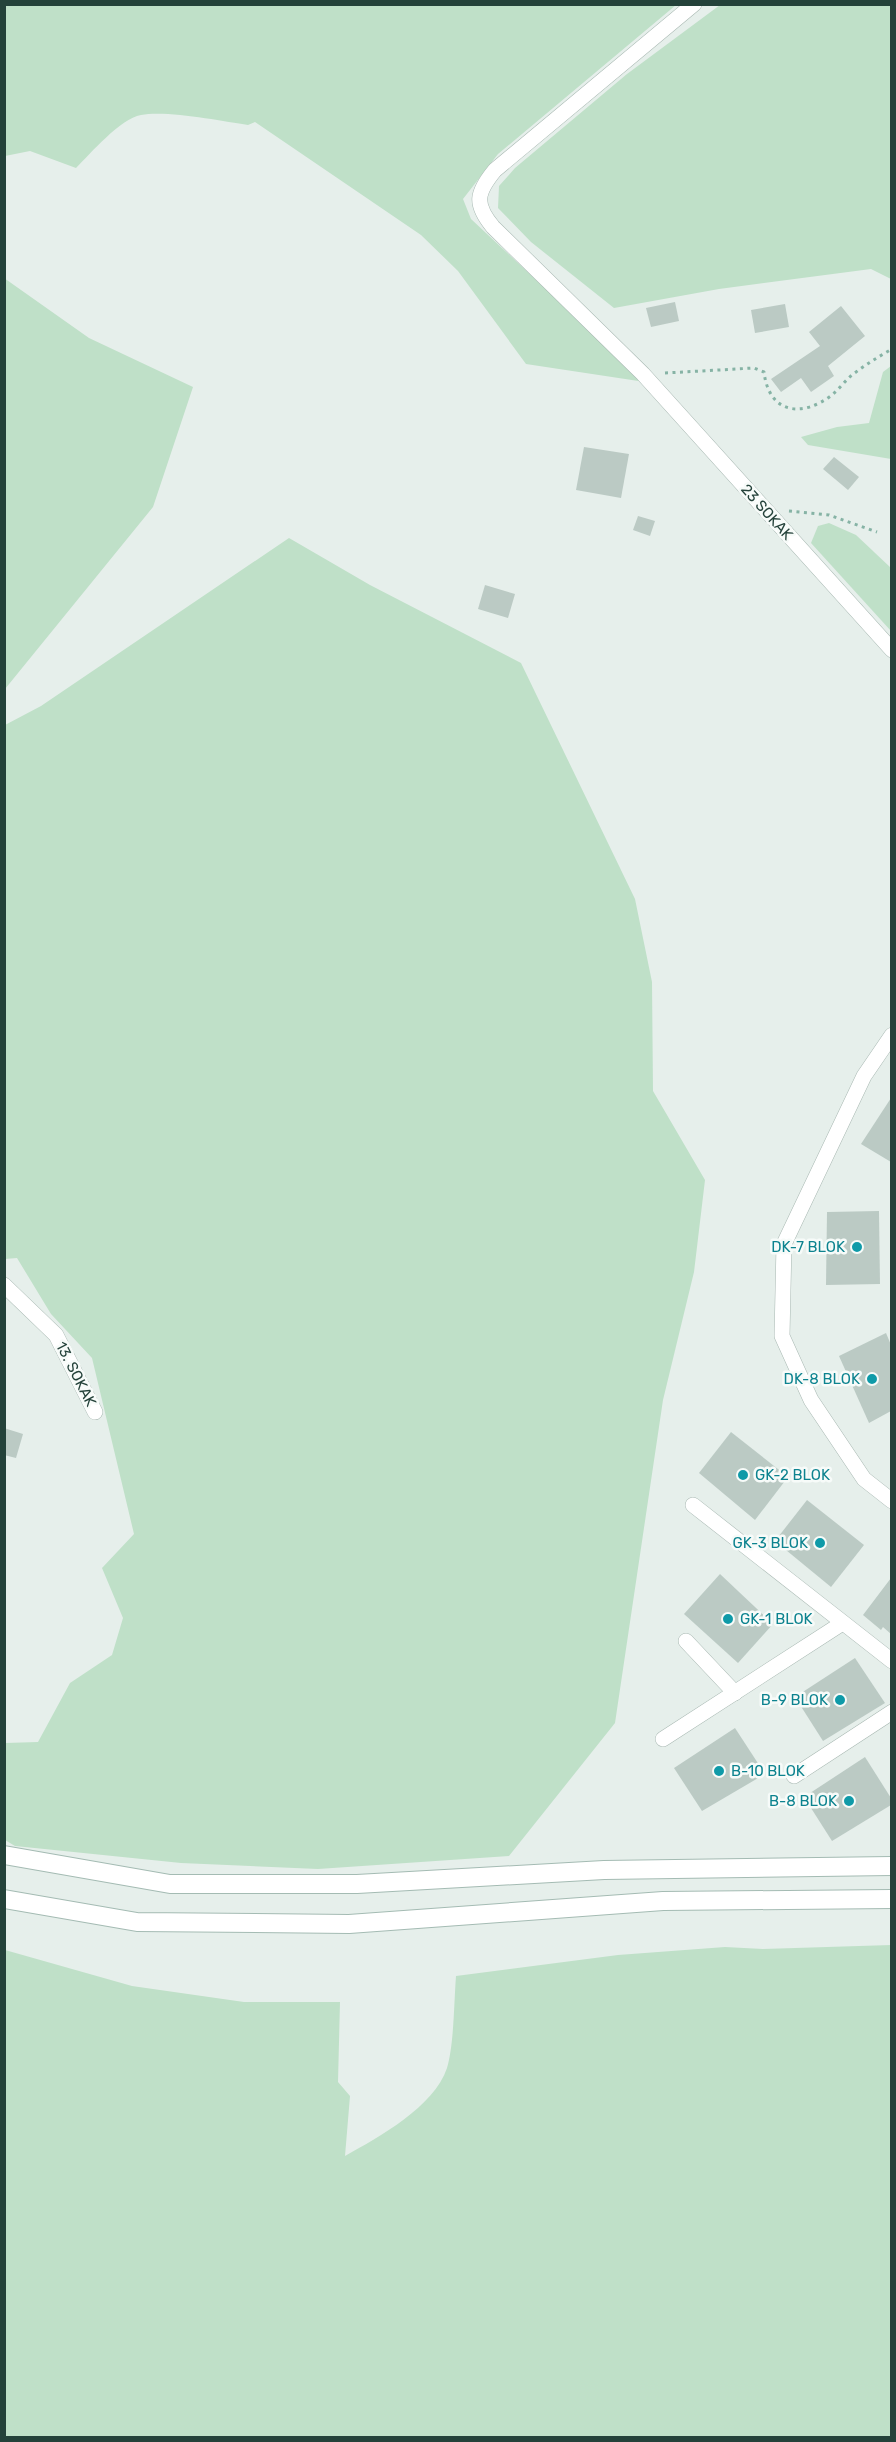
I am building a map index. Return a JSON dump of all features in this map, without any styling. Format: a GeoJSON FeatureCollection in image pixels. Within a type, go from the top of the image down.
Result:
{"type":"FeatureCollection","features":[{"type":"Feature","properties":{"kind":"street","name":"23 SOKAK"},"geometry":{"type":"LineString","coordinates":[[694,4],[495,170],[483,184],[479,197],[484,216],[643,374],[891,650]]}},
{"type":"Feature","properties":{"kind":"street"},"geometry":{"type":"LineString","coordinates":[[891,1035],[864,1076],[784,1244],[782,1336],[811,1400],[864,1479],[891,1501]]}},
{"type":"Feature","properties":{"kind":"street","name":"13. SOKAK"},"geometry":{"type":"LineString","coordinates":[[4,1286],[56,1335],[95,1412]]}},
{"type":"Feature","properties":{"kind":"street"},"geometry":{"type":"LineString","coordinates":[[693,1505],[841,1624],[891,1661]]}},
{"type":"Feature","properties":{"kind":"street"},"geometry":{"type":"LineString","coordinates":[[663,1739],[841,1624]]}},
{"type":"Feature","properties":{"kind":"street"},"geometry":{"type":"LineString","coordinates":[[686,1641],[735,1693]]}},
{"type":"Feature","properties":{"kind":"street"},"geometry":{"type":"LineString","coordinates":[[794,1776],[891,1712]]}},
{"type":"Feature","properties":{"kind":"street"},"geometry":{"type":"LineString","coordinates":[[4,1855],[170,1884],[357,1884],[604,1870],[891,1866]]}},
{"type":"Feature","properties":{"kind":"street"},"geometry":{"type":"LineString","coordinates":[[4,1899],[137,1922],[337,1924],[663,1901],[891,1899]]}},
{"type":"Feature","properties":{"kind":"path"},"geometry":{"type":"LineString","coordinates":[[643,374],[754,368],[764,372],[765,387],[771,397],[781,406],[794,409],[813,406],[832,394],[850,376],[891,349]]}},
{"type":"Feature","properties":{"kind":"path"},"geometry":{"type":"LineString","coordinates":[[784,511],[829,515],[877,532]]}},
{"type":"Feature","properties":{"kind":"green space"},"geometry":{"type":"Polygon","coordinates":[[[4,5],[676,5],[498,154],[463,199],[471,219],[645,382],[526,364],[458,271],[421,235],[255,122],[248,125],[179,115],[141,115],[115,130],[76,168],[30,151],[5,156],[4,5]]]}},
{"type":"Feature","properties":{"kind":"green space"},"geometry":{"type":"Polygon","coordinates":[[[720,5],[891,5],[891,279],[871,269],[719,289],[614,308],[531,242],[498,208],[499,186],[515,168],[627,74],[720,5]]]}},
{"type":"Feature","properties":{"kind":"green space"},"geometry":{"type":"Polygon","coordinates":[[[4,278],[89,338],[193,387],[153,507],[5,689],[4,278]]]}},
{"type":"Feature","properties":{"kind":"green space"},"geometry":{"type":"Polygon","coordinates":[[[891,366],[891,459],[808,445],[801,437],[837,427],[869,423],[883,372],[891,366]]]}},
{"type":"Feature","properties":{"kind":"green space"},"geometry":{"type":"Polygon","coordinates":[[[829,523],[856,535],[891,568],[891,631],[811,543],[818,526],[829,523]]]}},
{"type":"Feature","properties":{"kind":"green space"},"geometry":{"type":"Polygon","coordinates":[[[289,538],[370,585],[521,663],[635,899],[652,982],[653,1091],[705,1180],[694,1272],[663,1400],[615,1723],[509,1856],[318,1869],[181,1863],[15,1846],[5,1840],[5,1743],[38,1742],[70,1683],[112,1655],[123,1618],[102,1568],[134,1534],[92,1358],[51,1314],[17,1258],[5,1259],[5,725],[41,706],[289,538]]]}},
{"type":"Feature","properties":{"kind":"green space"},"geometry":{"type":"Polygon","coordinates":[[[891,1945],[891,2437],[5,2437],[5,1950],[132,1986],[244,2002],[340,2002],[338,2082],[350,2096],[345,2156],[404,2119],[430,2096],[440,2082],[447,2068],[451,2048],[456,1976],[618,1955],[725,1947],[763,1949],[891,1945]]]}},
{"type":"Feature","properties":{"kind":"building"},"geometry":{"type":"Polygon","coordinates":[[[675,302],[679,321],[651,327],[646,308],[675,302]]]}},
{"type":"Feature","properties":{"kind":"building"},"geometry":{"type":"Polygon","coordinates":[[[785,304],[789,327],[755,333],[751,310],[785,304]]]}},
{"type":"Feature","properties":{"kind":"building"},"geometry":{"type":"Polygon","coordinates":[[[841,306],[865,336],[828,366],[834,376],[811,392],[801,378],[781,392],[771,379],[820,346],[809,332],[841,306]]]}},
{"type":"Feature","properties":{"kind":"building"},"geometry":{"type":"Polygon","coordinates":[[[584,447],[629,454],[621,498],[576,490],[584,447]]]}},
{"type":"Feature","properties":{"kind":"building"},"geometry":{"type":"Polygon","coordinates":[[[834,457],[859,477],[848,490],[823,469],[834,457]]]}},
{"type":"Feature","properties":{"kind":"building"},"geometry":{"type":"Polygon","coordinates":[[[638,516],[655,521],[650,536],[633,530],[638,516]]]}},
{"type":"Feature","properties":{"kind":"building"},"geometry":{"type":"Polygon","coordinates":[[[485,585],[515,594],[508,618],[478,609],[485,585]]]}},
{"type":"Feature","properties":{"kind":"building"},"geometry":{"type":"Polygon","coordinates":[[[891,1098],[891,1162],[861,1144],[891,1098]]]}},
{"type":"Feature","properties":{"kind":"building","name":"DK-7 BLOK"},"geometry":{"type":"Polygon","coordinates":[[[879,1211],[880,1284],[826,1285],[827,1212],[879,1211]]]}},
{"type":"Feature","properties":{"kind":"building","name":"DK-8 BLOK"},"geometry":{"type":"Polygon","coordinates":[[[886,1333],[891,1345],[891,1411],[869,1423],[839,1356],[886,1333]]]}},
{"type":"Feature","properties":{"kind":"building"},"geometry":{"type":"Polygon","coordinates":[[[4,1428],[23,1434],[16,1458],[4,1455],[4,1428]]]}},
{"type":"Feature","properties":{"kind":"building","name":"GK-2 BLOK"},"geometry":{"type":"Polygon","coordinates":[[[731,1432],[788,1477],[755,1520],[699,1473],[731,1432]]]}},
{"type":"Feature","properties":{"kind":"building","name":"GK-3 BLOK"},"geometry":{"type":"Polygon","coordinates":[[[807,1500],[864,1545],[831,1587],[775,1541],[807,1500]]]}},
{"type":"Feature","properties":{"kind":"building","name":"GK-1 BLOK"},"geometry":{"type":"Polygon","coordinates":[[[720,1574],[773,1624],[738,1663],[684,1614],[720,1574]]]}},
{"type":"Feature","properties":{"kind":"building"},"geometry":{"type":"Polygon","coordinates":[[[891,1578],[891,1634],[883,1627],[881,1630],[863,1615],[891,1578]]]}},
{"type":"Feature","properties":{"kind":"building","name":"B-9 BLOK"},"geometry":{"type":"Polygon","coordinates":[[[855,1658],[885,1703],[823,1741],[795,1697],[855,1658]]]}},
{"type":"Feature","properties":{"kind":"building","name":"B-10 BLOK"},"geometry":{"type":"Polygon","coordinates":[[[735,1728],[765,1774],[702,1811],[674,1768],[735,1728]]]}},
{"type":"Feature","properties":{"kind":"building","name":"B-8 BLOK"},"geometry":{"type":"Polygon","coordinates":[[[865,1757],[891,1798],[891,1805],[832,1841],[804,1797],[865,1757]]]}},
{"type":"Feature","properties":{"kind":"place","name":"DK-7 BLOK"},"geometry":{"type":"Point","coordinates":[857,1247]}},
{"type":"Feature","properties":{"kind":"place","name":"DK-8 BLOK"},"geometry":{"type":"Point","coordinates":[872,1379]}},
{"type":"Feature","properties":{"kind":"place","name":"GK-2 BLOK"},"geometry":{"type":"Point","coordinates":[743,1475]}},
{"type":"Feature","properties":{"kind":"place","name":"GK-3 BLOK"},"geometry":{"type":"Point","coordinates":[820,1543]}},
{"type":"Feature","properties":{"kind":"place","name":"GK-1 BLOK"},"geometry":{"type":"Point","coordinates":[728,1619]}},
{"type":"Feature","properties":{"kind":"place","name":"B-9 BLOK"},"geometry":{"type":"Point","coordinates":[840,1700]}},
{"type":"Feature","properties":{"kind":"place","name":"B-10 BLOK"},"geometry":{"type":"Point","coordinates":[719,1771]}},
{"type":"Feature","properties":{"kind":"place","name":"B-8 BLOK"},"geometry":{"type":"Point","coordinates":[849,1801]}}]}
